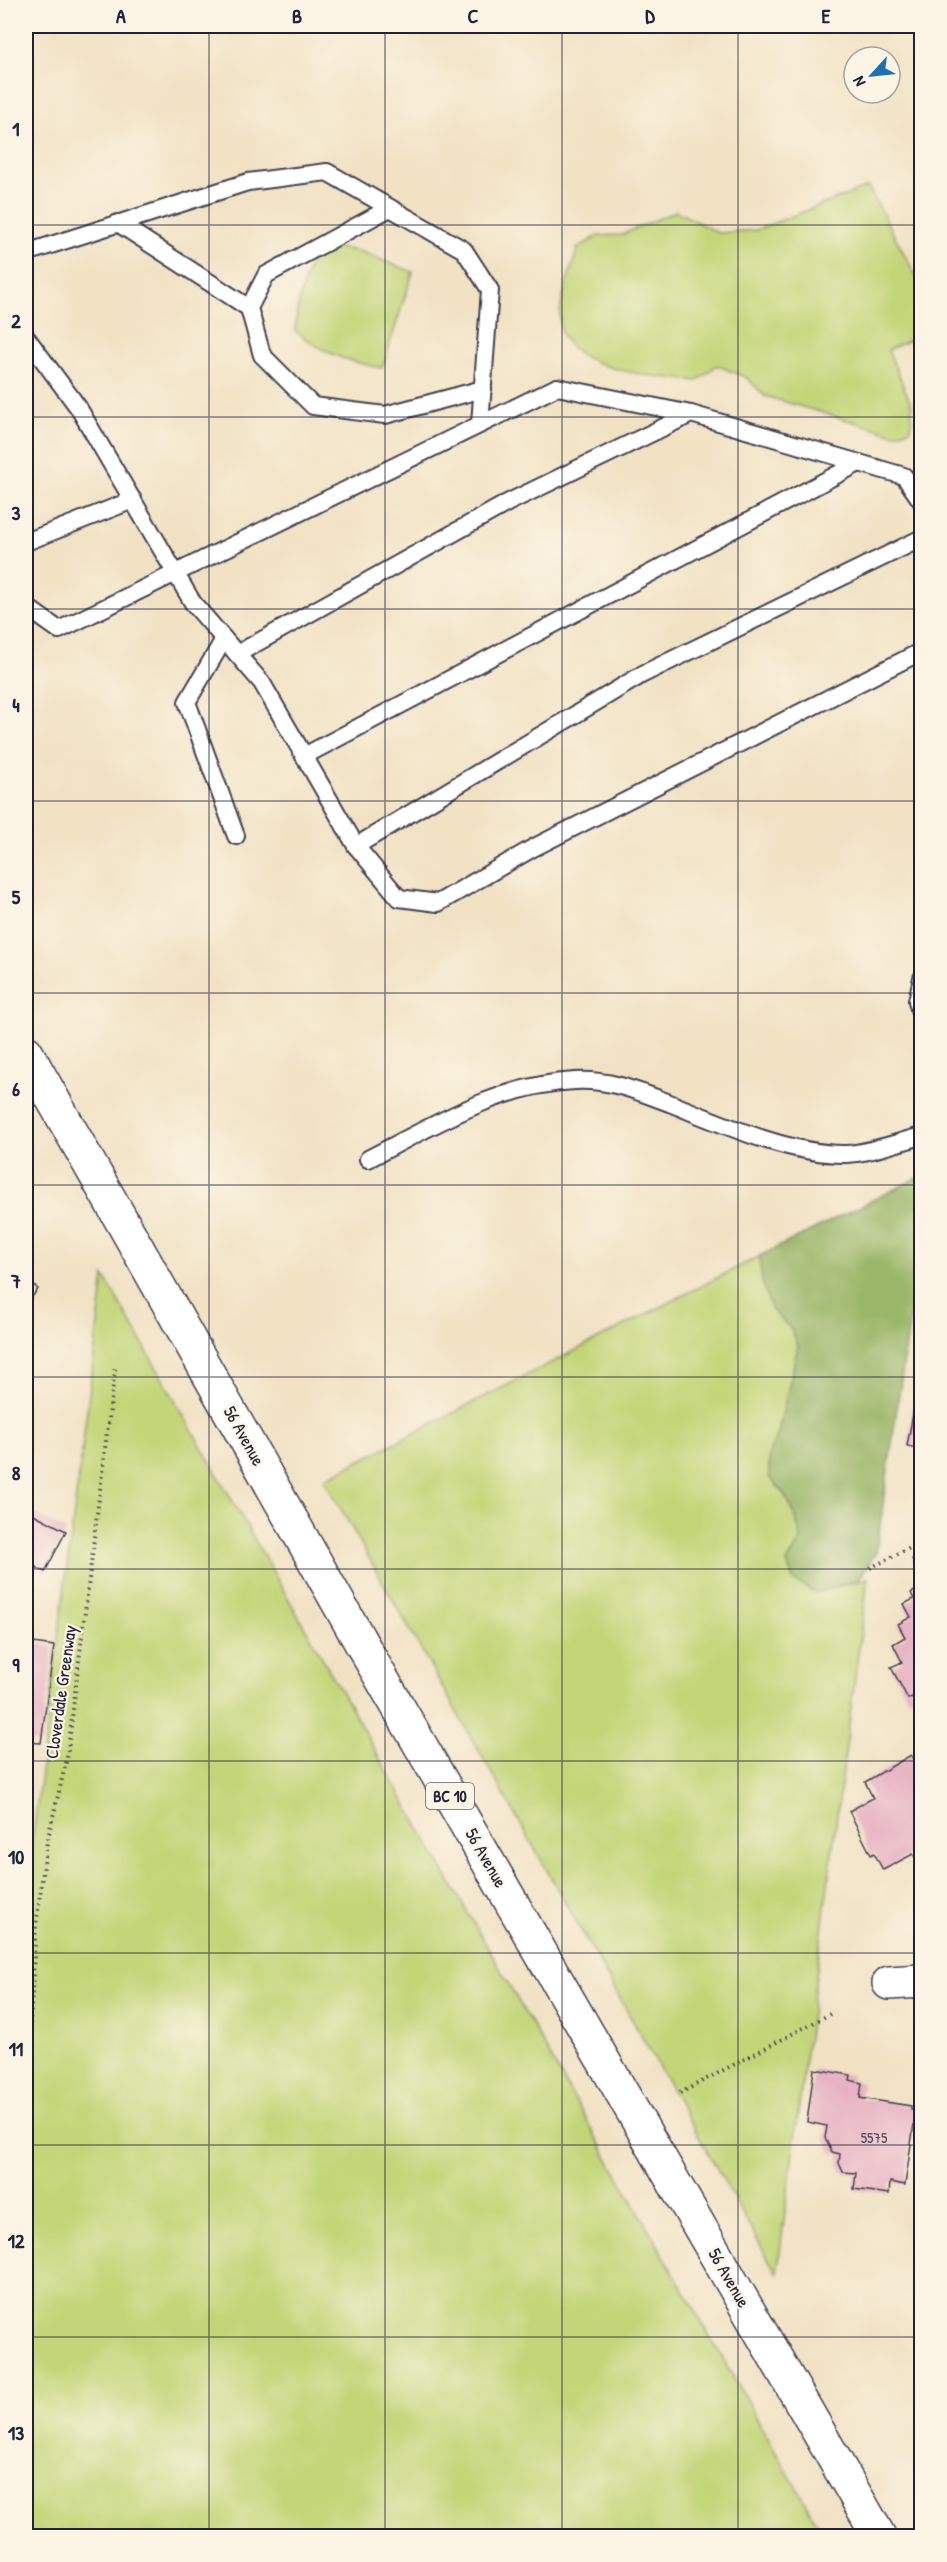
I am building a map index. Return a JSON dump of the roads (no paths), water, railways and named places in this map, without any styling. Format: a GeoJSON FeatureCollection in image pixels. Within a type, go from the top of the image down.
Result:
{"type":"FeatureCollection","features":[{"type":"Feature","properties":{"kind":"main road","name":"56 Avenue"},"geometry":{"type":"LineString","coordinates":[[26,1052],[376,1669],[879,2536]]}},
{"type":"Feature","properties":{"kind":"main road"},"geometry":{"type":"LineString","coordinates":[[889,1983],[921,1981]]}},
{"type":"Feature","properties":{"kind":"lane"},"geometry":{"type":"LineString","coordinates":[[26,253],[248,182],[327,172],[464,250],[490,290],[480,424]]}},
{"type":"Feature","properties":{"kind":"lane"},"geometry":{"type":"LineString","coordinates":[[249,308],[266,276],[390,208]]}},
{"type":"Feature","properties":{"kind":"lane"},"geometry":{"type":"LineString","coordinates":[[118,223],[249,308],[262,355],[313,406],[385,415],[483,389]]}},
{"type":"Feature","properties":{"kind":"lane"},"geometry":{"type":"LineString","coordinates":[[26,338],[78,407],[193,603],[262,683],[356,846],[399,898],[438,903],[532,848],[921,651]]}},
{"type":"Feature","properties":{"kind":"lane"},"geometry":{"type":"LineString","coordinates":[[26,602],[28,608],[59,630],[557,387],[691,414],[904,476],[921,502]]}},
{"type":"Feature","properties":{"kind":"lane"},"geometry":{"type":"LineString","coordinates":[[237,654],[509,502],[691,414]]}},
{"type":"Feature","properties":{"kind":"lane"},"geometry":{"type":"LineString","coordinates":[[304,756],[859,463]]}},
{"type":"Feature","properties":{"kind":"lane"},"geometry":{"type":"LineString","coordinates":[[26,543],[133,500]]}},
{"type":"Feature","properties":{"kind":"lane"},"geometry":{"type":"LineString","coordinates":[[356,846],[643,674],[921,538]]}},
{"type":"Feature","properties":{"kind":"lane"},"geometry":{"type":"LineString","coordinates":[[224,639],[187,702],[236,836]]}},
{"type":"Feature","properties":{"kind":"lane"},"geometry":{"type":"LineString","coordinates":[[921,978],[918,1001],[921,1020]]}},
{"type":"Feature","properties":{"kind":"lane"},"geometry":{"type":"LineString","coordinates":[[368,1159],[450,1117],[516,1090],[576,1081],[623,1085],[739,1130],[791,1146],[846,1154],[921,1136]]}}]}
